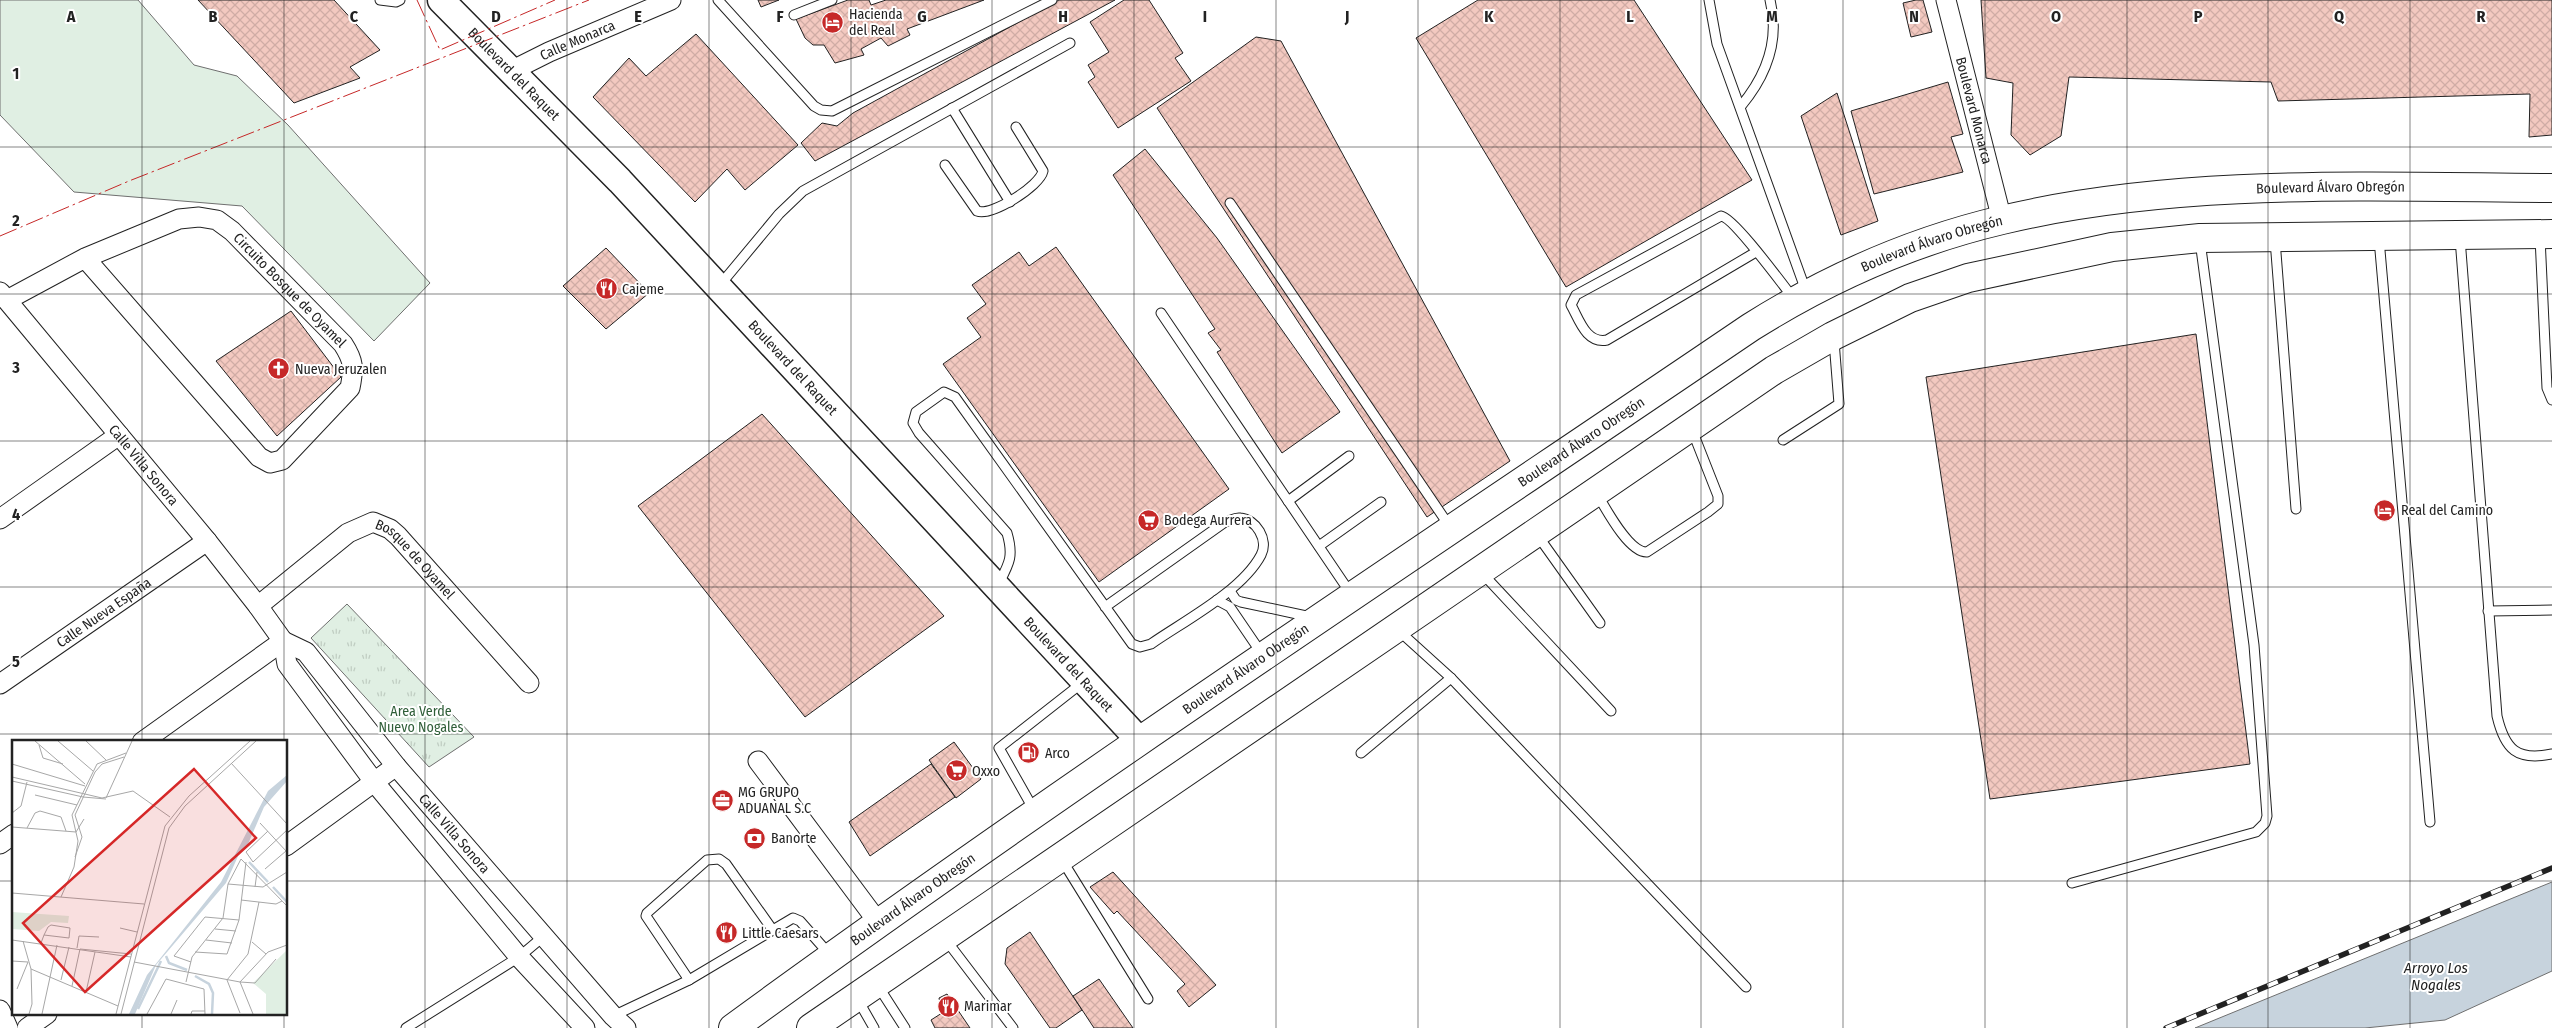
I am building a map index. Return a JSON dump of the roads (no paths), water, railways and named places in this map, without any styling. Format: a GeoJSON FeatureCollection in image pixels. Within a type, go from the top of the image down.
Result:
{"type":"FeatureCollection","features":[{"type":"Feature","properties":{"kind":"highway","name":"Boulevard Álvaro Obregón"},"geometry":{"type":"LineString","coordinates":[[733,1028],[878,922],[1139,740],[1452,529],[1801,297],[1894,254],[2002,220],[2097,202],[2165,195],[2307,187],[2552,188]]}},
{"type":"Feature","properties":{"kind":"highway"},"geometry":{"type":"LineString","coordinates":[[817,1026],[1774,370],[1833,336],[1910,298],[1968,278],[2112,247],[2200,238],[2546,234]]}},
{"type":"Feature","properties":{"kind":"street","name":"Boulevard del Raquet"},"geometry":{"type":"LineString","coordinates":[[442,0],[512,70],[718,288],[1139,740]]}},
{"type":"Feature","properties":{"kind":"street","name":"Calle Monarca"},"geometry":{"type":"LineString","coordinates":[[512,70],[549,52],[671,0]]}},
{"type":"Feature","properties":{"kind":"street","name":"Boulevard Monarca"},"geometry":{"type":"LineString","coordinates":[[1946,0],[2002,220]]}},
{"type":"Feature","properties":{"kind":"street","name":"Circuito Bosque de Oyamel"},"geometry":{"type":"LineString","coordinates":[[4,296],[85,258],[179,220],[199,217],[217,220],[232,231],[343,344],[352,359],[353,374],[350,388],[282,460],[270,463],[259,457],[85,258]]}},
{"type":"Feature","properties":{"kind":"street","name":"Calle Villa Sonora"},"geometry":{"type":"LineString","coordinates":[[4,296],[207,541],[258,606],[283,641],[287,664],[375,783],[519,957],[584,1028]]}},
{"type":"Feature","properties":{"kind":"street"},"geometry":{"type":"LineString","coordinates":[[0,519],[119,434]]}},
{"type":"Feature","properties":{"kind":"street","name":"Bosque de Oyamel"},"geometry":{"type":"LineString","coordinates":[[258,606],[348,532],[373,522],[390,529],[398,536],[529,683]]}},
{"type":"Feature","properties":{"kind":"street","name":"Calle Nueva España"},"geometry":{"type":"LineString","coordinates":[[0,684],[207,541]]}},
{"type":"Feature","properties":{"kind":"street","name":"Calle Villa Sonora"},"geometry":{"type":"LineString","coordinates":[[283,641],[306,652],[396,766],[620,1022]]}},
{"type":"Feature","properties":{"kind":"street"},"geometry":{"type":"LineString","coordinates":[[145,740],[283,641]]}},
{"type":"Feature","properties":{"kind":"street"},"geometry":{"type":"LineString","coordinates":[[758,761],[878,922]]}},
{"type":"Feature","properties":{"kind":"street"},"geometry":{"type":"LineString","coordinates":[[288,845],[396,766]]}},
{"type":"Feature","properties":{"kind":"street"},"geometry":{"type":"LineString","coordinates":[[0,844],[12,835]]}},
{"type":"Feature","properties":{"kind":"street"},"geometry":{"type":"LineString","coordinates":[[0,1010],[8,1028]]}},
{"type":"Feature","properties":{"kind":"street"},"geometry":{"type":"LineString","coordinates":[[27,1028],[44,1016]]}},
{"type":"Feature","properties":{"kind":"lane"},"geometry":{"type":"LineString","coordinates":[[380,0],[396,2],[400,0]]}},
{"type":"Feature","properties":{"kind":"lane"},"geometry":{"type":"LineString","coordinates":[[718,0],[814,106],[826,111],[832,111],[1052,0]]}},
{"type":"Feature","properties":{"kind":"lane"},"geometry":{"type":"LineString","coordinates":[[794,15],[832,0]]}},
{"type":"Feature","properties":{"kind":"lane"},"geometry":{"type":"LineString","coordinates":[[1709,0],[1717,44],[1741,106],[1801,297]]}},
{"type":"Feature","properties":{"kind":"lane"},"geometry":{"type":"LineString","coordinates":[[1741,106],[1757,86],[1770,54],[1772,33],[1770,0]]}},
{"type":"Feature","properties":{"kind":"lane"},"geometry":{"type":"LineString","coordinates":[[718,288],[779,214],[802,191],[1070,43]]}},
{"type":"Feature","properties":{"kind":"lane"},"geometry":{"type":"LineString","coordinates":[[952,108],[1010,202]]}},
{"type":"Feature","properties":{"kind":"lane"},"geometry":{"type":"LineString","coordinates":[[945,165],[976,211],[984,213],[1010,202],[1043,174],[1042,168],[1016,127]]}},
{"type":"Feature","properties":{"kind":"lane"},"geometry":{"type":"LineString","coordinates":[[1230,202],[1452,529]]}},
{"type":"Feature","properties":{"kind":"lane"},"geometry":{"type":"LineString","coordinates":[[1756,252],[1607,340],[1599,340],[1588,335],[1571,305],[1576,295],[1721,216],[1732,221],[1756,252],[1801,297]]}},
{"type":"Feature","properties":{"kind":"lane"},"geometry":{"type":"LineString","coordinates":[[2546,234],[2547,388],[2552,400]]}},
{"type":"Feature","properties":{"kind":"lane"},"geometry":{"type":"LineString","coordinates":[[2459,235],[2497,716],[2501,732],[2514,751],[2521,755],[2533,757],[2552,754]]}},
{"type":"Feature","properties":{"kind":"lane"},"geometry":{"type":"LineString","coordinates":[[2379,236],[2430,822]]}},
{"type":"Feature","properties":{"kind":"lane"},"geometry":{"type":"LineString","coordinates":[[2072,883],[2256,832],[2265,823],[2268,816],[2254,645],[2200,238]]}},
{"type":"Feature","properties":{"kind":"lane"},"geometry":{"type":"LineString","coordinates":[[2275,238],[2296,509]]}},
{"type":"Feature","properties":{"kind":"lane"},"geometry":{"type":"LineString","coordinates":[[1160,313],[1353,596]]}},
{"type":"Feature","properties":{"kind":"lane"},"geometry":{"type":"LineString","coordinates":[[1783,440],[1840,404],[1833,336]]}},
{"type":"Feature","properties":{"kind":"lane"},"geometry":{"type":"LineString","coordinates":[[997,588],[1007,567],[1012,550],[1007,533],[919,433],[913,423],[916,412],[944,392],[955,397],[1132,644],[1140,648],[1151,644],[1230,591],[1262,553],[1264,542],[1260,532],[1250,520],[1238,517],[1225,522],[1106,607]]}},
{"type":"Feature","properties":{"kind":"lane"},"geometry":{"type":"LineString","coordinates":[[1595,492],[1630,543],[1643,552],[1647,552],[1708,512],[1718,504],[1718,496],[1691,427]]}},
{"type":"Feature","properties":{"kind":"lane"},"geometry":{"type":"LineString","coordinates":[[1288,501],[1349,456]]}},
{"type":"Feature","properties":{"kind":"lane"},"geometry":{"type":"LineString","coordinates":[[1319,546],[1381,502]]}},
{"type":"Feature","properties":{"kind":"lane"},"geometry":{"type":"LineString","coordinates":[[1536,533],[1600,623]]}},
{"type":"Feature","properties":{"kind":"lane"},"geometry":{"type":"LineString","coordinates":[[1480,571],[1611,711]]}},
{"type":"Feature","properties":{"kind":"lane"},"geometry":{"type":"LineString","coordinates":[[1230,591],[1236,600],[1241,602],[1319,619]]}},
{"type":"Feature","properties":{"kind":"lane"},"geometry":{"type":"LineString","coordinates":[[1217,600],[1230,607],[1264,656]]}},
{"type":"Feature","properties":{"kind":"lane"},"geometry":{"type":"LineString","coordinates":[[2488,611],[2552,610]]}},
{"type":"Feature","properties":{"kind":"lane"},"geometry":{"type":"LineString","coordinates":[[1396,628],[1450,678],[1746,987]]}},
{"type":"Feature","properties":{"kind":"lane"},"geometry":{"type":"LineString","coordinates":[[1361,753],[1450,678]]}},
{"type":"Feature","properties":{"kind":"lane"},"geometry":{"type":"LineString","coordinates":[[1035,813],[999,748],[1085,682]]}},
{"type":"Feature","properties":{"kind":"lane"},"geometry":{"type":"LineString","coordinates":[[689,980],[646,914],[710,858],[719,859],[726,864],[772,930]]}},
{"type":"Feature","properties":{"kind":"lane"},"geometry":{"type":"LineString","coordinates":[[1060,858],[1148,999]]}},
{"type":"Feature","properties":{"kind":"lane"},"geometry":{"type":"LineString","coordinates":[[620,1022],[790,919],[798,920],[831,956]]}},
{"type":"Feature","properties":{"kind":"lane"},"geometry":{"type":"LineString","coordinates":[[406,1028],[420,1024],[519,957],[544,936]]}},
{"type":"Feature","properties":{"kind":"lane"},"geometry":{"type":"LineString","coordinates":[[944,938],[1013,1028]]}},
{"type":"Feature","properties":{"kind":"lane"},"geometry":{"type":"LineString","coordinates":[[866,991],[874,1028]]}},
{"type":"Feature","properties":{"kind":"lane"},"geometry":{"type":"LineString","coordinates":[[866,991],[905,1028]]}},
{"type":"Feature","properties":{"kind":"water","name":"Arroyo Los Nogales"},"geometry":{"type":"Polygon","coordinates":[[[2552,882],[2552,971],[2445,1020],[2365,1028],[2195,1028],[2552,882]]]}},
{"type":"Feature","properties":{"kind":"railway"},"geometry":{"type":"LineString","coordinates":[[2166,1028],[2552,868]]}},
{"type":"Feature","properties":{"kind":"place","name":"Hacienda del Real"},"geometry":{"type":"Point","coordinates":[833,22]}},
{"type":"Feature","properties":{"kind":"place","name":"Cajeme"},"geometry":{"type":"Point","coordinates":[606,289]}},
{"type":"Feature","properties":{"kind":"place","name":"Nueva Jeruzalen"},"geometry":{"type":"Point","coordinates":[279,369]}},
{"type":"Feature","properties":{"kind":"place","name":"Real del Camino"},"geometry":{"type":"Point","coordinates":[2385,510]}},
{"type":"Feature","properties":{"kind":"place","name":"Bodega Aurrera"},"geometry":{"type":"Point","coordinates":[1148,520]}},
{"type":"Feature","properties":{"kind":"place","name":"Arco"},"geometry":{"type":"Point","coordinates":[1029,753]}},
{"type":"Feature","properties":{"kind":"place","name":"Oxxo"},"geometry":{"type":"Point","coordinates":[956,771]}},
{"type":"Feature","properties":{"kind":"place","name":"MG GRUPO ADUANAL S.C"},"geometry":{"type":"Point","coordinates":[722,800]}},
{"type":"Feature","properties":{"kind":"place","name":"Banorte"},"geometry":{"type":"Point","coordinates":[755,838]}},
{"type":"Feature","properties":{"kind":"place","name":"Little Caesars"},"geometry":{"type":"Point","coordinates":[726,933]}},
{"type":"Feature","properties":{"kind":"place","name":"Marimar"},"geometry":{"type":"Point","coordinates":[948,1006]}},
{"type":"Feature","properties":{"kind":"park label","name":"Area Verde Nuevo Nogales"},"geometry":{"type":"Point","coordinates":[421,720]}}]}
